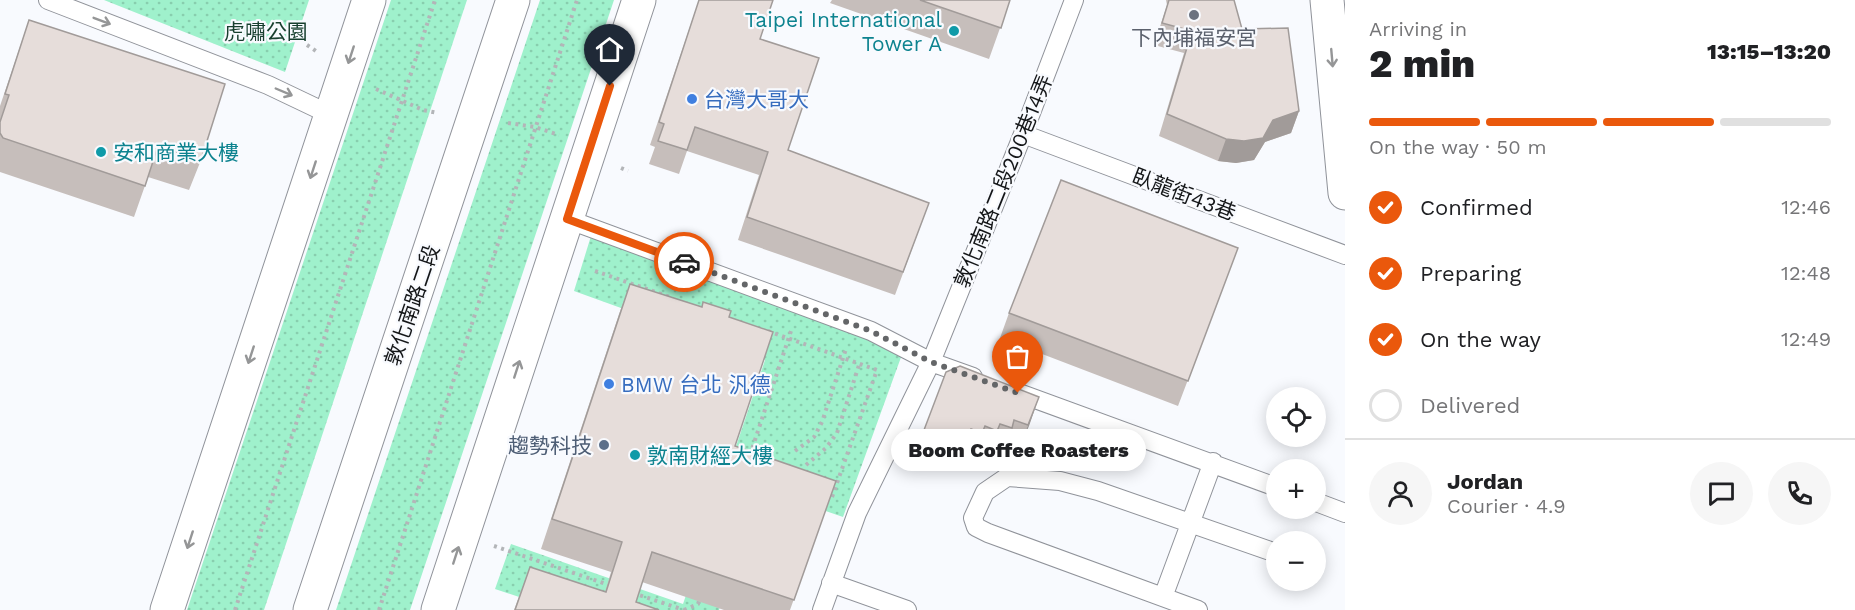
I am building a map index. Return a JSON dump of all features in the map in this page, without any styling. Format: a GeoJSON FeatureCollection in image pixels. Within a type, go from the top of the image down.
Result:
{"type":"FeatureCollection","features":[{"type":"Feature","properties":{"kind":"main road"},"geometry":{"type":"LineString","coordinates":[[166,610],[369,0]]}},
{"type":"Feature","properties":{"kind":"main road","name":"敦化南路二段"},"geometry":{"type":"LineString","coordinates":[[310,610],[513,0]]}},
{"type":"Feature","properties":{"kind":"main road"},"geometry":{"type":"LineString","coordinates":[[438,610],[639,0]]}},
{"type":"Feature","properties":{"kind":"main road"},"geometry":{"type":"LineString","coordinates":[[1327,0],[1345,193]]}},
{"type":"Feature","properties":{"kind":"lane"},"geometry":{"type":"LineString","coordinates":[[48,0],[290,94],[331,115]]}},
{"type":"Feature","properties":{"kind":"lane","name":"敦化南路二段200巷14弄"},"geometry":{"type":"LineString","coordinates":[[822,610],[857,513],[931,362],[1074,0]]}},
{"type":"Feature","properties":{"kind":"lane","name":"臥龍街43巷"},"geometry":{"type":"LineString","coordinates":[[1023,134],[1345,255]]}},
{"type":"Feature","properties":{"kind":"lane"},"geometry":{"type":"LineString","coordinates":[[567,219],[862,328],[931,362],[1266,483]]}},
{"type":"Feature","properties":{"kind":"lane"},"geometry":{"type":"LineString","coordinates":[[1163,597],[1213,462]]}},
{"type":"Feature","properties":{"kind":"lane"},"geometry":{"type":"LineString","coordinates":[[1198,610],[988,533],[976,527],[974,513],[985,492],[1007,477],[1060,481],[1098,491],[1266,550]]}},
{"type":"Feature","properties":{"kind":"lane"},"geometry":{"type":"LineString","coordinates":[[1326,506],[1345,513]]}},
{"type":"Feature","properties":{"kind":"lane"},"geometry":{"type":"LineString","coordinates":[[831,583],[907,610]]}},
{"type":"Feature","properties":{"kind":"path"},"geometry":{"type":"LineString","coordinates":[[236,610],[435,0]]}},
{"type":"Feature","properties":{"kind":"path"},"geometry":{"type":"LineString","coordinates":[[379,610],[577,0]]}},
{"type":"Feature","properties":{"kind":"path"},"geometry":{"type":"LineString","coordinates":[[372,87],[423,110]]}},
{"type":"Feature","properties":{"kind":"path"},"geometry":{"type":"LineString","coordinates":[[506,123],[535,127],[558,135]]}},
{"type":"Feature","properties":{"kind":"path"},"geometry":{"type":"LineString","coordinates":[[595,270],[681,301]]}},
{"type":"Feature","properties":{"kind":"path"},"geometry":{"type":"LineString","coordinates":[[748,462],[800,305]]}},
{"type":"Feature","properties":{"kind":"path"},"geometry":{"type":"LineString","coordinates":[[795,451],[814,437],[822,422],[843,358],[862,328]]}},
{"type":"Feature","properties":{"kind":"path"},"geometry":{"type":"LineString","coordinates":[[806,465],[826,448],[837,433],[860,364],[862,328]]}},
{"type":"Feature","properties":{"kind":"path"},"geometry":{"type":"LineString","coordinates":[[767,331],[877,370],[829,504],[857,513]]}},
{"type":"Feature","properties":{"kind":"path"},"geometry":{"type":"LineString","coordinates":[[462,536],[616,587]]}},
{"type":"Feature","properties":{"kind":"path"},"geometry":{"type":"LineString","coordinates":[[627,591],[684,610],[698,604],[702,593]]}},
{"type":"Feature","properties":{"kind":"green space","name":"虎嘯公園"},"geometry":{"type":"Polygon","coordinates":[[[104,0],[309,0],[285,72],[104,0]]]}},
{"type":"Feature","properties":{"kind":"green space"},"geometry":{"type":"Polygon","coordinates":[[[391,0],[467,0],[264,610],[187,610],[391,0]]]}},
{"type":"Feature","properties":{"kind":"green space"},"geometry":{"type":"Polygon","coordinates":[[[540,0],[614,0],[410,610],[336,610],[540,0]]]}},
{"type":"Feature","properties":{"kind":"green space"},"geometry":{"type":"Polygon","coordinates":[[[591,236],[904,349],[843,517],[762,489],[719,610],[558,610],[495,589],[511,544],[683,604],[765,360],[574,291],[591,236]]]}},
{"type":"Feature","properties":{"kind":"building"},"geometry":{"type":"Polygon","coordinates":[[[699,0],[773,0],[760,39],[819,58],[788,150],[929,203],[903,272],[747,217],[768,152],[695,127],[687,150],[658,141],[664,124],[659,122],[699,0]]]}},
{"type":"Feature","properties":{"kind":"building"},"geometry":{"type":"Polygon","coordinates":[[[920,0],[1010,0],[1001,28],[920,0]]]}},
{"type":"Feature","properties":{"kind":"building"},"geometry":{"type":"Polygon","coordinates":[[[1169,0],[1234,0],[1242,29],[1288,28],[1299,111],[1273,120],[1263,138],[1244,141],[1226,139],[1167,114],[1192,31],[1162,23],[1169,0]]]}},
{"type":"Feature","properties":{"kind":"building","name":"安和商業大樓"},"geometry":{"type":"Polygon","coordinates":[[[29,20],[225,84],[201,160],[158,146],[145,186],[3,138],[0,133],[0,122],[9,95],[5,94],[29,20]]]}},
{"type":"Feature","properties":{"kind":"building"},"geometry":{"type":"Polygon","coordinates":[[[1061,180],[1238,248],[1188,381],[1009,313],[1061,180]]]}},
{"type":"Feature","properties":{"kind":"building"},"geometry":{"type":"Polygon","coordinates":[[[630,284],[702,307],[703,302],[731,311],[729,317],[773,332],[735,446],[836,481],[794,600],[652,552],[636,602],[659,610],[515,610],[530,567],[606,592],[622,542],[552,519],[630,284]]]}},
{"type":"Feature","properties":{"kind":"building"},"geometry":{"type":"Polygon","coordinates":[[[960,366],[1039,397],[1028,425],[1014,420],[1012,428],[1000,424],[997,431],[985,426],[982,433],[971,429],[968,436],[956,431],[952,441],[924,430],[946,372],[960,366]]]}},
{"type":"Feature","properties":{"kind":"way so far"},"geometry":{"type":"LineString","coordinates":[[684,262],[871,331],[931,362],[1018,393]]}},
{"type":"Feature","properties":{"kind":"place","name":"下內埔福安宮"},"geometry":{"type":"Point","coordinates":[1194,15]}},
{"type":"Feature","properties":{"kind":"place","name":"Taipei International Tower A"},"geometry":{"type":"Point","coordinates":[954,31]}},
{"type":"Feature","properties":{"kind":"place","name":"台灣大哥大"},"geometry":{"type":"Point","coordinates":[692,99]}},
{"type":"Feature","properties":{"kind":"place","name":"安和商業大樓"},"geometry":{"type":"Point","coordinates":[101,152]}},
{"type":"Feature","properties":{"kind":"place","name":"BMW 台北 汎德"},"geometry":{"type":"Point","coordinates":[609,384]}},
{"type":"Feature","properties":{"kind":"place","name":"Boom Coffee Roasters"},"geometry":{"type":"Point","coordinates":[1018,393]}},
{"type":"Feature","properties":{"kind":"place","name":"趨勢科技"},"geometry":{"type":"Point","coordinates":[604,445]}},
{"type":"Feature","properties":{"kind":"place","name":"敦南財經大樓"},"geometry":{"type":"Point","coordinates":[635,455]}},
{"type":"Feature","properties":{"kind":"route"},"geometry":{"type":"LineString","coordinates":[[610,86],[567,219],[684,262]]}}]}
